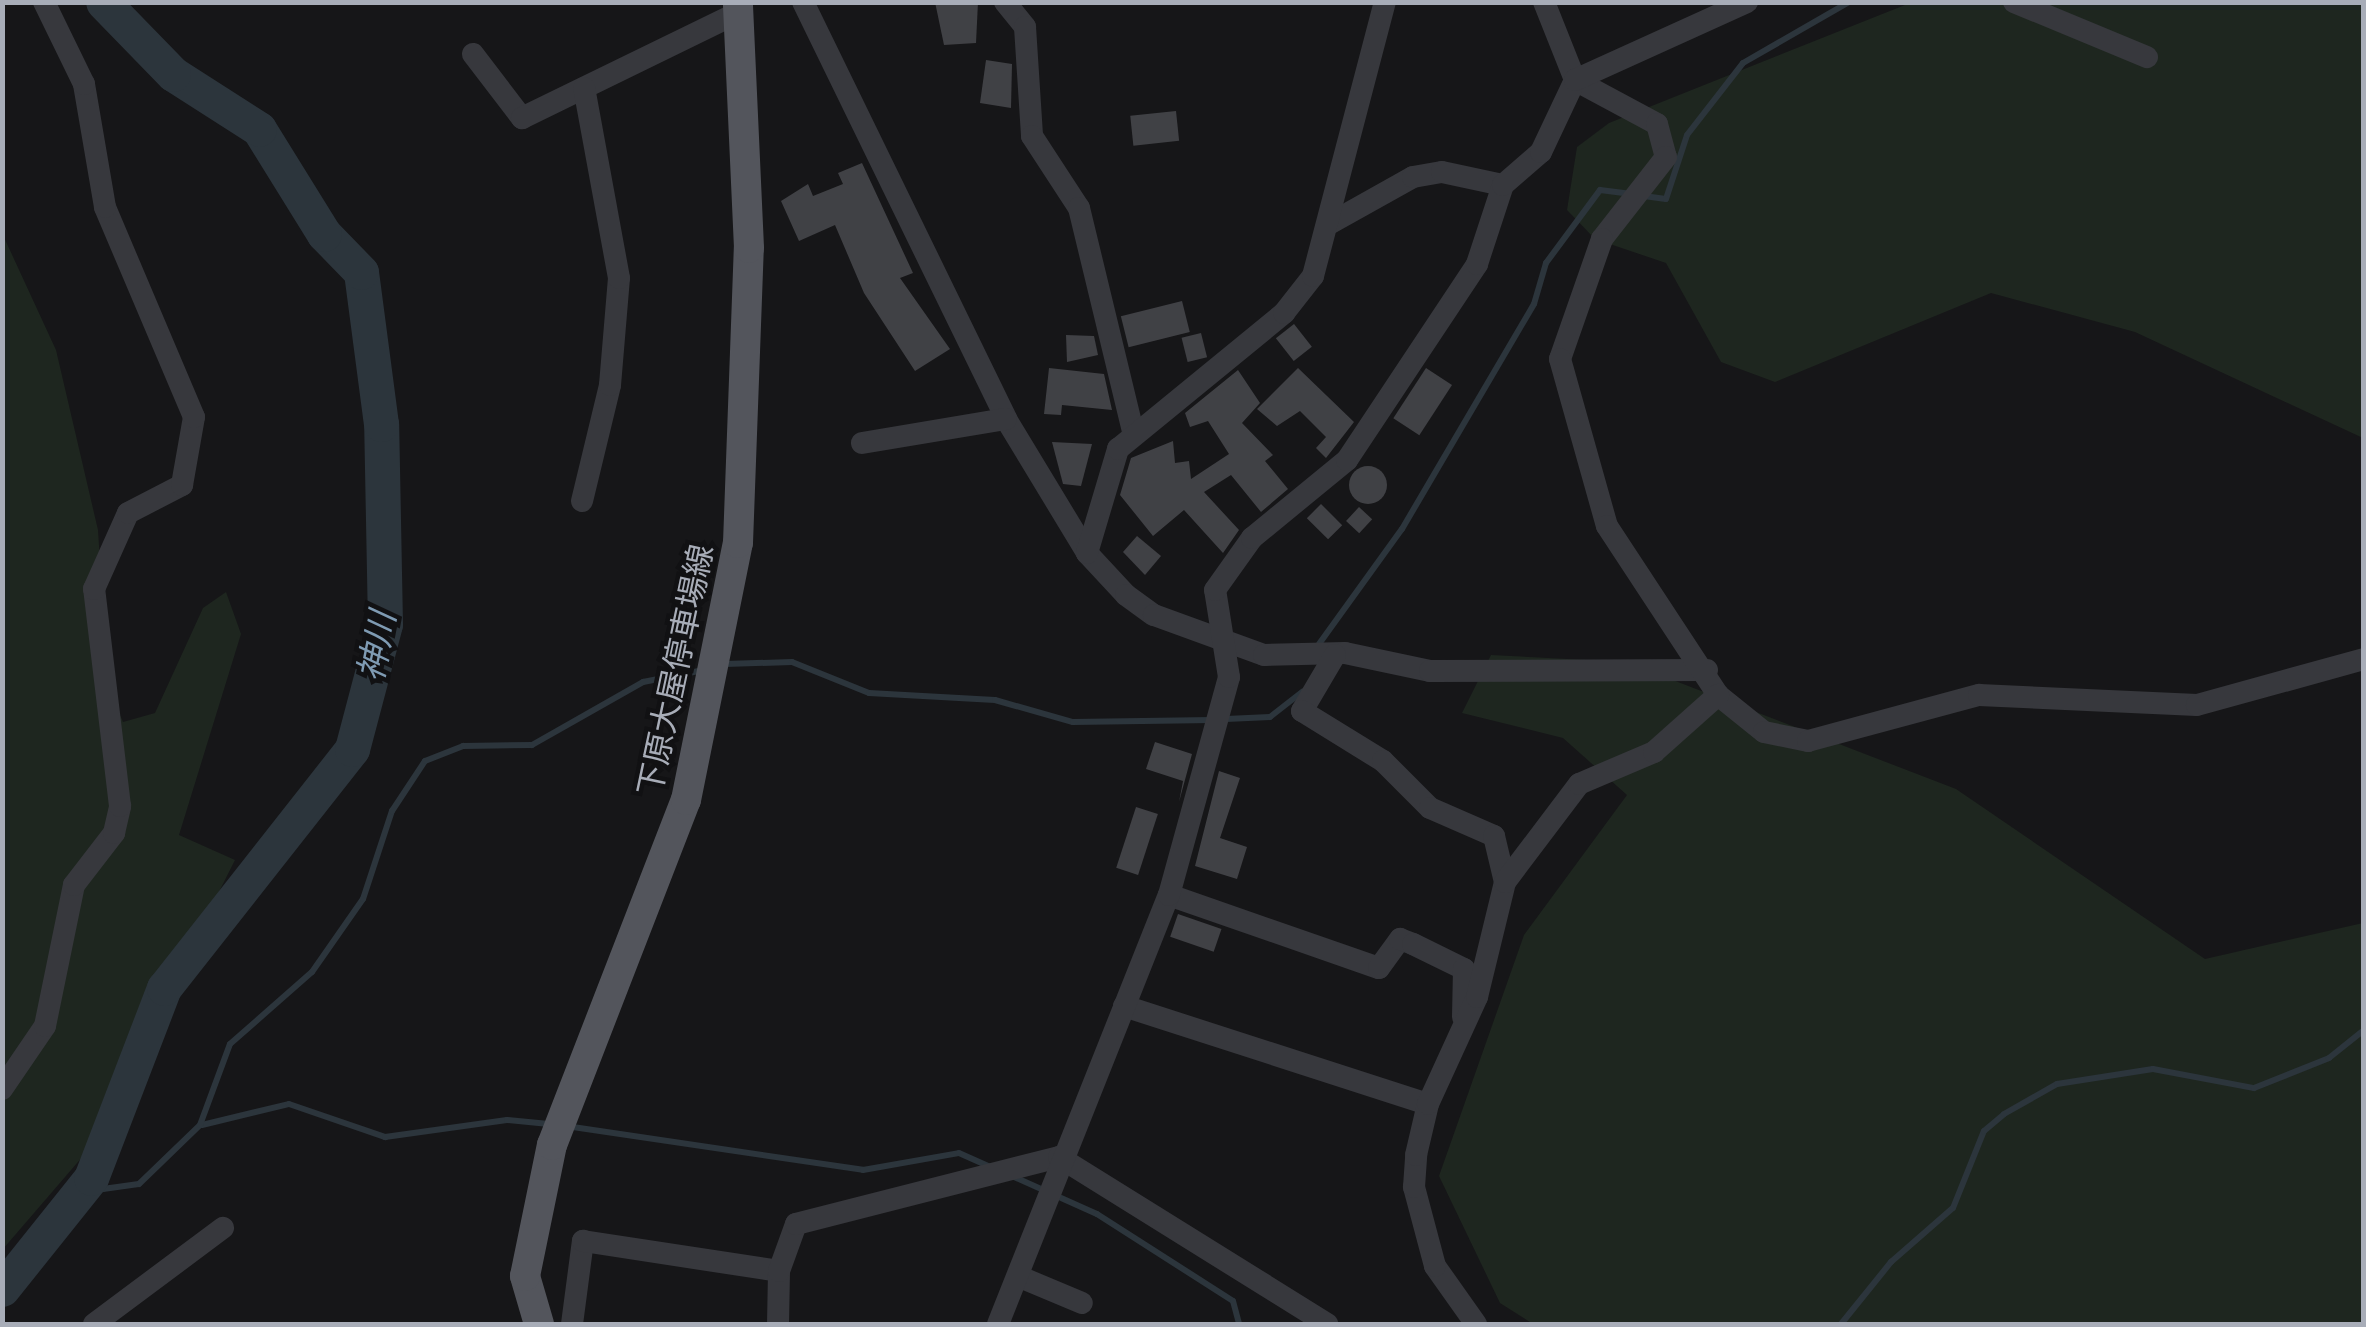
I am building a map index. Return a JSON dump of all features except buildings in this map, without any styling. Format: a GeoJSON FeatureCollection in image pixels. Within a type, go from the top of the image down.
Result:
{"type":"FeatureCollection","features":[{"type":"Feature","properties":{"kind":"main road","name":"下原大屋停車場線"},"geometry":{"type":"LineString","coordinates":[[539,1324],[525,1276],[560,1125],[686,800],[739,524],[749,248],[739,7]]}},
{"type":"Feature","properties":{"kind":"street"},"geometry":{"type":"LineString","coordinates":[[2,1088],[46,1026],[74,885],[114,833],[120,806],[94,589],[128,514],[182,485],[194,417],[105,207],[84,84],[44,2]]}},
{"type":"Feature","properties":{"kind":"street"},"geometry":{"type":"LineString","coordinates":[[803,2],[1006,419],[1087,553],[1154,615],[1264,655],[1335,655],[1430,671],[1707,670]]}},
{"type":"Feature","properties":{"kind":"street"},"geometry":{"type":"LineString","coordinates":[[1005,2],[1026,27],[1032,136],[1080,208],[1134,432]]}},
{"type":"Feature","properties":{"kind":"street"},"geometry":{"type":"LineString","coordinates":[[1087,553],[1105,468],[1134,432],[1300,297],[1329,224],[1384,2]]}},
{"type":"Feature","properties":{"kind":"street"},"geometry":{"type":"LineString","coordinates":[[998,1324],[1020,1277],[1060,1157],[1170,895],[1222,714],[1227,640],[1215,590],[1252,538],[1347,460],[1477,264],[1503,185],[1541,152],[1574,80],[1544,2]]}},
{"type":"Feature","properties":{"kind":"street"},"geometry":{"type":"LineString","coordinates":[[1574,80],[1601,79],[1747,2]]}},
{"type":"Feature","properties":{"kind":"street"},"geometry":{"type":"LineString","coordinates":[[2014,2],[2147,57]]}},
{"type":"Feature","properties":{"kind":"street"},"geometry":{"type":"LineString","coordinates":[[473,54],[522,118],[739,7]]}},
{"type":"Feature","properties":{"kind":"street"},"geometry":{"type":"LineString","coordinates":[[1601,79],[1657,124],[1666,157],[1641,195],[1602,239],[1560,359],[1607,526],[1707,670],[1718,695],[1764,732],[1808,741],[1979,694],[2196,704],[2364,659]]}},
{"type":"Feature","properties":{"kind":"street"},"geometry":{"type":"LineString","coordinates":[[582,501],[610,386],[619,278],[584,88]]}},
{"type":"Feature","properties":{"kind":"street"},"geometry":{"type":"LineString","coordinates":[[1329,224],[1413,177],[1442,172],[1503,185]]}},
{"type":"Feature","properties":{"kind":"street"},"geometry":{"type":"LineString","coordinates":[[862,443],[1006,419]]}},
{"type":"Feature","properties":{"kind":"street"},"geometry":{"type":"LineString","coordinates":[[1335,655],[1302,711],[1383,761],[1430,808],[1494,836],[1504,882]]}},
{"type":"Feature","properties":{"kind":"street"},"geometry":{"type":"LineString","coordinates":[[1476,1324],[1435,1266],[1414,1187],[1428,1104],[1462,1024],[1504,882],[1579,784],[1654,752],[1718,695]]}},
{"type":"Feature","properties":{"kind":"street"},"geometry":{"type":"LineString","coordinates":[[1170,895],[1379,968],[1400,939],[1413,944],[1464,969],[1462,1024]]}},
{"type":"Feature","properties":{"kind":"street"},"geometry":{"type":"LineString","coordinates":[[1124,1006],[1428,1104]]}},
{"type":"Feature","properties":{"kind":"street"},"geometry":{"type":"LineString","coordinates":[[778,1324],[778,1271],[796,1224],[1060,1157],[1326,1324]]}},
{"type":"Feature","properties":{"kind":"street"},"geometry":{"type":"LineString","coordinates":[[94,1324],[223,1228]]}},
{"type":"Feature","properties":{"kind":"street"},"geometry":{"type":"LineString","coordinates":[[572,1324],[583,1241],[778,1271]]}},
{"type":"Feature","properties":{"kind":"street"},"geometry":{"type":"LineString","coordinates":[[1020,1277],[1082,1303]]}},
{"type":"Feature","properties":{"kind":"shaded area"},"geometry":{"type":"Polygon","coordinates":[[[1910,3],[2363,3],[2363,438],[2135,332],[1991,293],[1775,382],[1721,362],[1666,263],[1595,239],[1567,210],[1577,147],[1609,123],[1910,3]]]}},
{"type":"Feature","properties":{"kind":"shaded area"},"geometry":{"type":"Polygon","coordinates":[[[2,233],[56,350],[98,530],[108,687],[123,722],[155,713],[203,608],[226,592],[241,634],[179,835],[235,860],[90,1148],[3,1249],[2,233]]]}},
{"type":"Feature","properties":{"kind":"shaded area"},"geometry":{"type":"Polygon","coordinates":[[[1491,655],[1626,662],[1956,789],[2205,959],[2363,923],[2363,1324],[1533,1324],[1500,1303],[1439,1176],[1524,935],[1627,795],[1563,738],[1462,713],[1491,655]]]}},
{"type":"Feature","properties":{"kind":"waterway","name":"神川"},"geometry":{"type":"LineString","coordinates":[[2,1289],[91,1178],[164,988],[352,749],[385,624],[381,424],[361,272],[324,234],[259,129],[173,74],[103,2]]}},
{"type":"Feature","properties":{"kind":"waterway"},"geometry":{"type":"LineString","coordinates":[[1644,196],[1666,199],[1687,135],[1743,63],[1849,2]]}},
{"type":"Feature","properties":{"kind":"waterway"},"geometry":{"type":"LineString","coordinates":[[1319,644],[1402,529],[1534,304],[1546,263],[1600,190],[1632,194]]}},
{"type":"Feature","properties":{"kind":"waterway"},"geometry":{"type":"LineString","coordinates":[[725,664],[792,662],[869,693],[995,700],[1073,722],[1212,720]]}},
{"type":"Feature","properties":{"kind":"waterway"},"geometry":{"type":"LineString","coordinates":[[91,1178],[103,1189],[139,1184],[200,1125],[230,1044],[312,972],[363,899],[392,811],[425,761],[463,746],[532,745],[643,682],[704,670]]}},
{"type":"Feature","properties":{"kind":"waterway"},"geometry":{"type":"LineString","coordinates":[[1226,719],[1270,717],[1302,692]]}},
{"type":"Feature","properties":{"kind":"waterway"},"geometry":{"type":"LineString","coordinates":[[1841,1324],[1891,1262],[1953,1208],[1984,1131],[2004,1114],[2057,1084],[2153,1069],[2254,1088],[2329,1058],[2364,1030]]}},
{"type":"Feature","properties":{"kind":"waterway"},"geometry":{"type":"LineString","coordinates":[[202,1125],[289,1104],[385,1137],[507,1120],[549,1124]]}},
{"type":"Feature","properties":{"kind":"waterway"},"geometry":{"type":"LineString","coordinates":[[566,1126],[863,1170],[959,1153],[991,1167]]}},
{"type":"Feature","properties":{"kind":"waterway"},"geometry":{"type":"LineString","coordinates":[[1012,1176],[1097,1214],[1233,1301],[1239,1324]]}}]}
